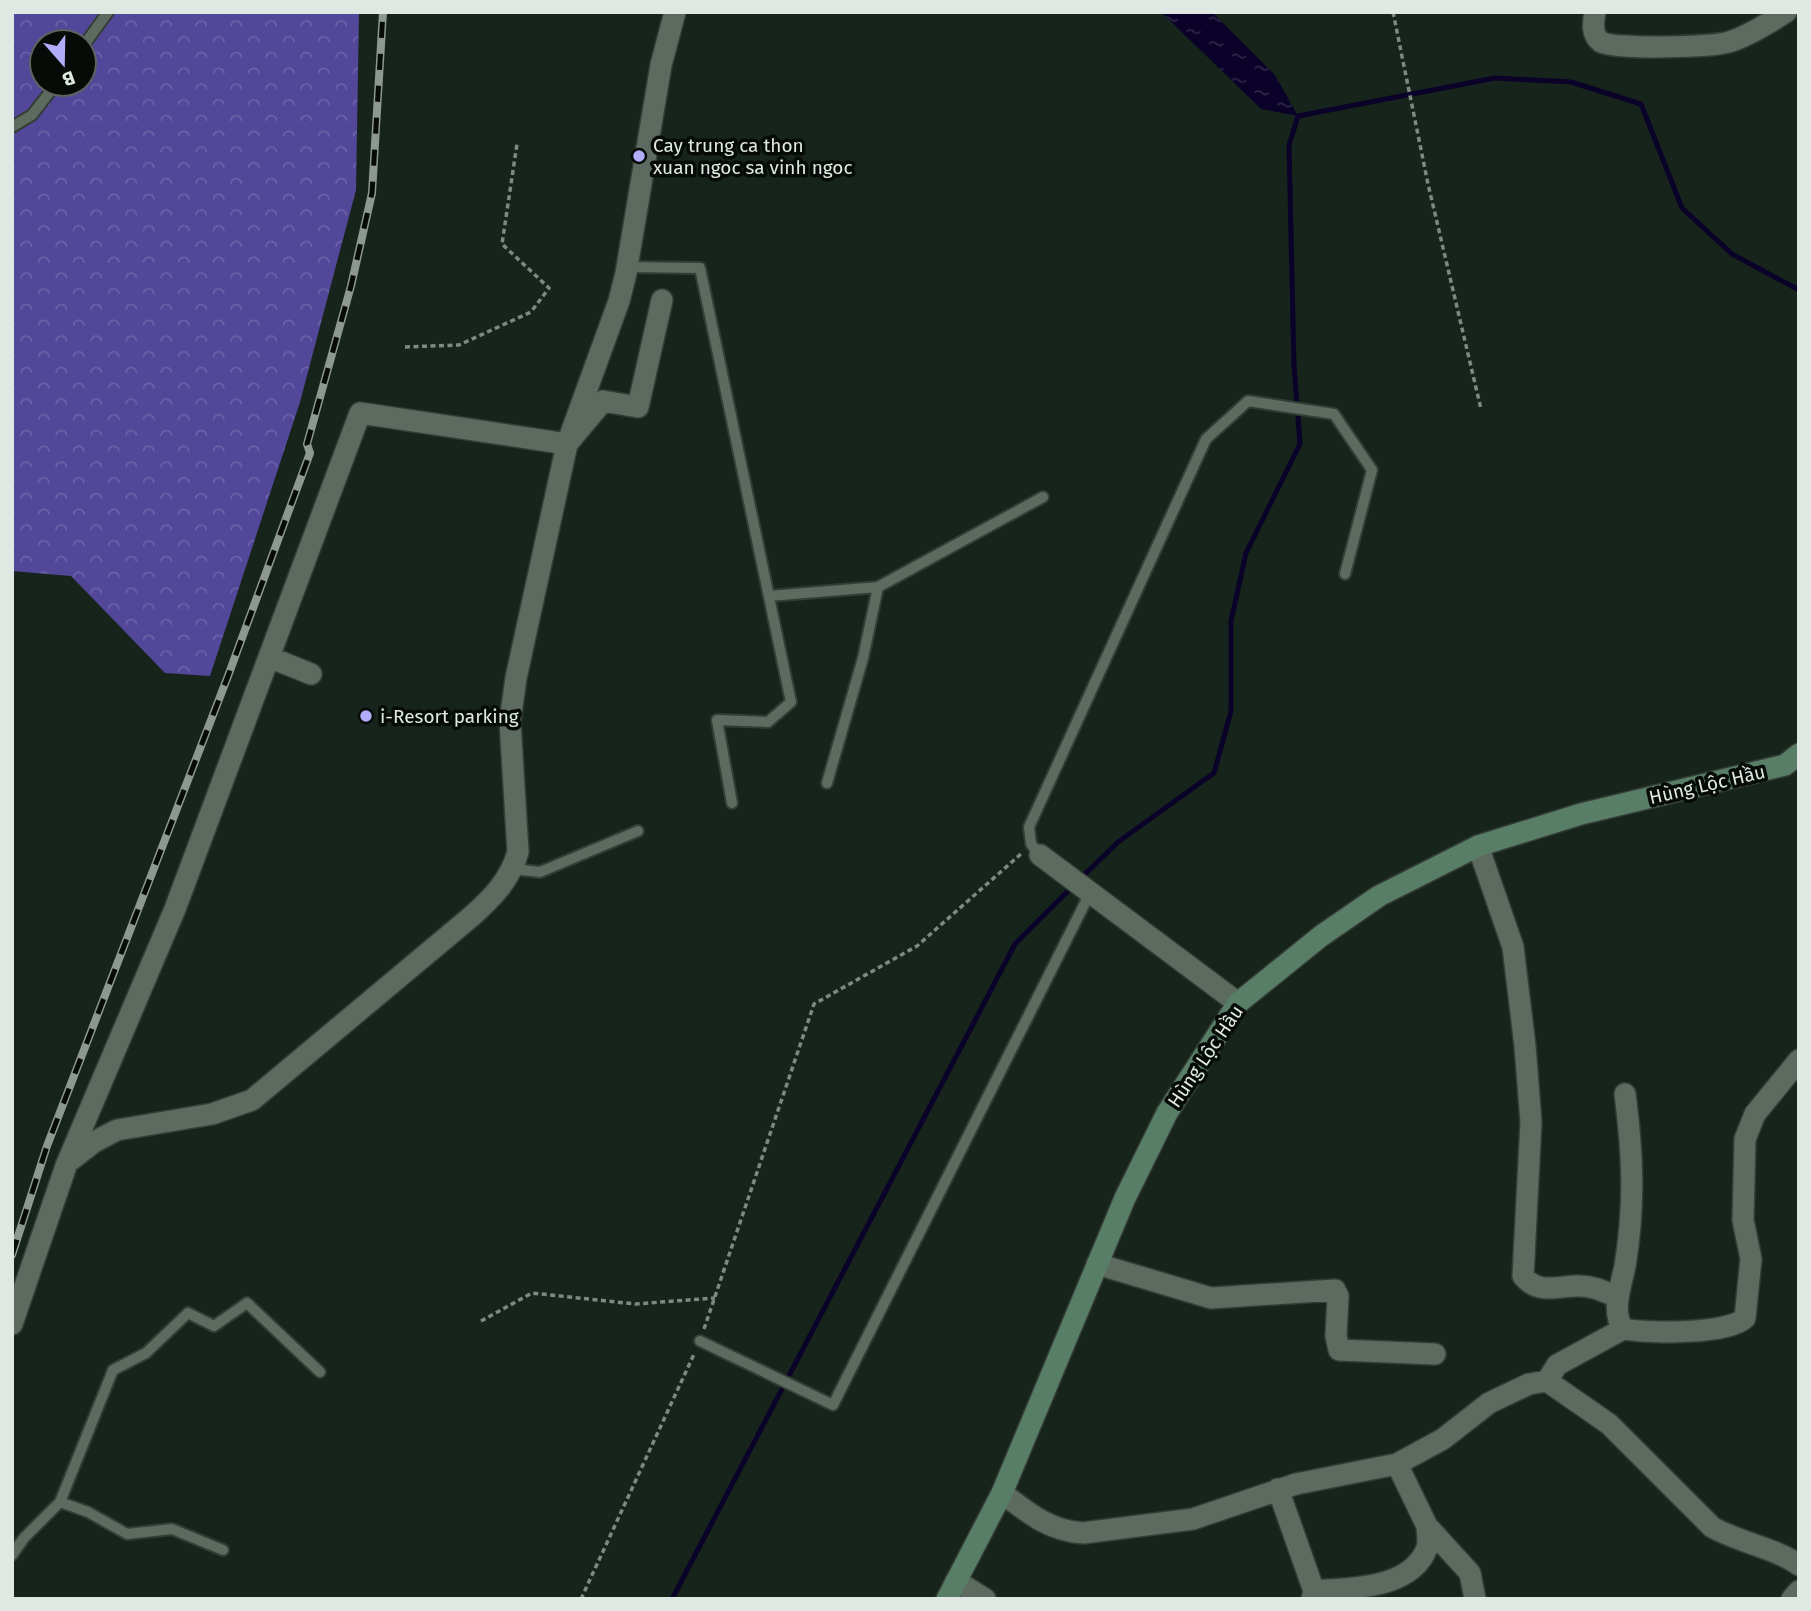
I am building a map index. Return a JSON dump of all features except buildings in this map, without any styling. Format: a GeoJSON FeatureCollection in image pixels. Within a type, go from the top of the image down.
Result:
{"type":"FeatureCollection","features":[{"type":"Feature","properties":{"kind":"street"},"geometry":{"type":"LineString","coordinates":[[67,1163],[94,1142],[117,1130],[212,1114],[252,1100],[472,916],[491,899],[513,869],[518,852],[510,721],[516,678],[567,444],[620,301],[661,65],[675,12]]}},
{"type":"Feature","properties":{"kind":"street"},"geometry":{"type":"LineString","coordinates":[[1595,12],[1593,30],[1596,36],[1611,46],[1709,48],[1732,41],[1786,12]]}},
{"type":"Feature","properties":{"kind":"street"},"geometry":{"type":"LineString","coordinates":[[567,444],[603,401],[638,407],[662,300]]}},
{"type":"Feature","properties":{"kind":"street"},"geometry":{"type":"LineString","coordinates":[[12,1324],[67,1163],[175,908],[360,413],[567,444]]}},
{"type":"Feature","properties":{"kind":"street"},"geometry":{"type":"LineString","coordinates":[[269,657],[311,674]]}},
{"type":"Feature","properties":{"kind":"street","name":"Hùng Lộc Hầu"},"geometry":{"type":"LineString","coordinates":[[952,1590],[1002,1493],[1097,1264],[1167,1113],[1238,1003],[1321,936],[1379,896],[1478,846],[1581,814],[1785,765],[1799,754]]}},
{"type":"Feature","properties":{"kind":"street"},"geometry":{"type":"LineString","coordinates":[[1478,846],[1513,947],[1525,1046],[1531,1146],[1524,1276],[1530,1284],[1544,1289],[1595,1287],[1617,1297]]}},
{"type":"Feature","properties":{"kind":"street"},"geometry":{"type":"LineString","coordinates":[[1036,850],[1238,1003]]}},
{"type":"Feature","properties":{"kind":"street"},"geometry":{"type":"LineString","coordinates":[[1547,1381],[1557,1365],[1623,1329],[1642,1332],[1729,1327],[1745,1318],[1751,1259],[1744,1220],[1745,1139],[1755,1114],[1799,1060]]}},
{"type":"Feature","properties":{"kind":"street"},"geometry":{"type":"LineString","coordinates":[[1623,1329],[1618,1322],[1617,1297],[1626,1256],[1634,1178],[1625,1094]]}},
{"type":"Feature","properties":{"kind":"street"},"geometry":{"type":"LineString","coordinates":[[1097,1264],[1211,1298],[1335,1290],[1338,1296],[1336,1336],[1342,1352],[1435,1354]]}},
{"type":"Feature","properties":{"kind":"street"},"geometry":{"type":"LineString","coordinates":[[1002,1493],[1053,1527],[1083,1533],[1194,1519],[1278,1489],[1397,1464],[1443,1439],[1489,1403],[1529,1384],[1547,1381],[1609,1424],[1712,1527],[1799,1565]]}},
{"type":"Feature","properties":{"kind":"street"},"geometry":{"type":"LineString","coordinates":[[1397,1464],[1427,1526],[1470,1573],[1475,1599]]}},
{"type":"Feature","properties":{"kind":"street"},"geometry":{"type":"LineString","coordinates":[[1278,1489],[1313,1595],[1373,1586],[1407,1573],[1427,1548],[1427,1526]]}},
{"type":"Feature","properties":{"kind":"street"},"geometry":{"type":"LineString","coordinates":[[952,1590],[985,1599]]}},
{"type":"Feature","properties":{"kind":"street"},"geometry":{"type":"LineString","coordinates":[[1792,1599],[1799,1591]]}},
{"type":"Feature","properties":{"kind":"lane"},"geometry":{"type":"LineString","coordinates":[[96,28],[108,12]]}},
{"type":"Feature","properties":{"kind":"lane"},"geometry":{"type":"LineString","coordinates":[[12,127],[32,115],[45,98]]}},
{"type":"Feature","properties":{"kind":"lane"},"geometry":{"type":"LineString","coordinates":[[628,267],[700,268],[791,702],[768,722],[717,720],[732,803]]}},
{"type":"Feature","properties":{"kind":"lane"},"geometry":{"type":"LineString","coordinates":[[1036,850],[1029,827],[1206,439],[1248,401],[1334,414],[1373,470],[1345,574]]}},
{"type":"Feature","properties":{"kind":"lane"},"geometry":{"type":"LineString","coordinates":[[769,596],[878,587],[1043,497]]}},
{"type":"Feature","properties":{"kind":"lane"},"geometry":{"type":"LineString","coordinates":[[827,783],[863,658],[878,587]]}},
{"type":"Feature","properties":{"kind":"lane"},"geometry":{"type":"LineString","coordinates":[[513,869],[540,872],[638,831]]}},
{"type":"Feature","properties":{"kind":"lane"},"geometry":{"type":"LineString","coordinates":[[700,1340],[833,1405],[1091,891]]}},
{"type":"Feature","properties":{"kind":"lane"},"geometry":{"type":"LineString","coordinates":[[12,1555],[24,1538],[60,1502],[113,1370],[146,1353],[188,1313],[214,1326],[247,1303],[320,1372]]}},
{"type":"Feature","properties":{"kind":"lane"},"geometry":{"type":"LineString","coordinates":[[60,1502],[77,1507],[127,1534],[172,1529],[223,1550]]}},
{"type":"Feature","properties":{"kind":"path"},"geometry":{"type":"LineString","coordinates":[[1393,12],[1428,184],[1481,409]]}},
{"type":"Feature","properties":{"kind":"path"},"geometry":{"type":"LineString","coordinates":[[405,347],[458,345],[531,312],[549,288],[502,244],[517,144]]}},
{"type":"Feature","properties":{"kind":"path"},"geometry":{"type":"LineString","coordinates":[[581,1599],[700,1340],[814,1004],[917,946],[1036,850]]}},
{"type":"Feature","properties":{"kind":"path"},"geometry":{"type":"LineString","coordinates":[[481,1321],[532,1293],[635,1304],[715,1298]]}},
{"type":"Feature","properties":{"kind":"green space"},"geometry":{"type":"Polygon","coordinates":[[[12,12],[359,12],[356,190],[300,402],[210,676],[165,673],[71,576],[12,571],[12,12]]]}},
{"type":"Feature","properties":{"kind":"water"},"geometry":{"type":"Polygon","coordinates":[[[1161,12],[1212,12],[1275,75],[1298,116],[1261,109],[1161,12]]]}},
{"type":"Feature","properties":{"kind":"waterway"},"geometry":{"type":"LineString","coordinates":[[1298,116],[1495,78],[1571,82],[1641,104],[1682,208],[1732,254],[1799,290]]}},
{"type":"Feature","properties":{"kind":"waterway"},"geometry":{"type":"LineString","coordinates":[[1081,878],[1118,842],[1214,773],[1231,711],[1231,621],[1246,553],[1300,444],[1294,366],[1289,145],[1298,116]]}},
{"type":"Feature","properties":{"kind":"waterway"},"geometry":{"type":"LineString","coordinates":[[672,1599],[1015,944],[1074,885]]}},
{"type":"Feature","properties":{"kind":"railway"},"geometry":{"type":"LineString","coordinates":[[12,1255],[47,1146],[228,676],[310,453],[307,444],[351,286],[372,193],[383,12]]}},
{"type":"Feature","properties":{"kind":"place","name":"Cay trung ca thon xuan ngoc sa vinh ngoc"},"geometry":{"type":"Point","coordinates":[639,156]}},
{"type":"Feature","properties":{"kind":"place","name":"i-Resort parking"},"geometry":{"type":"Point","coordinates":[366,716]}}]}
